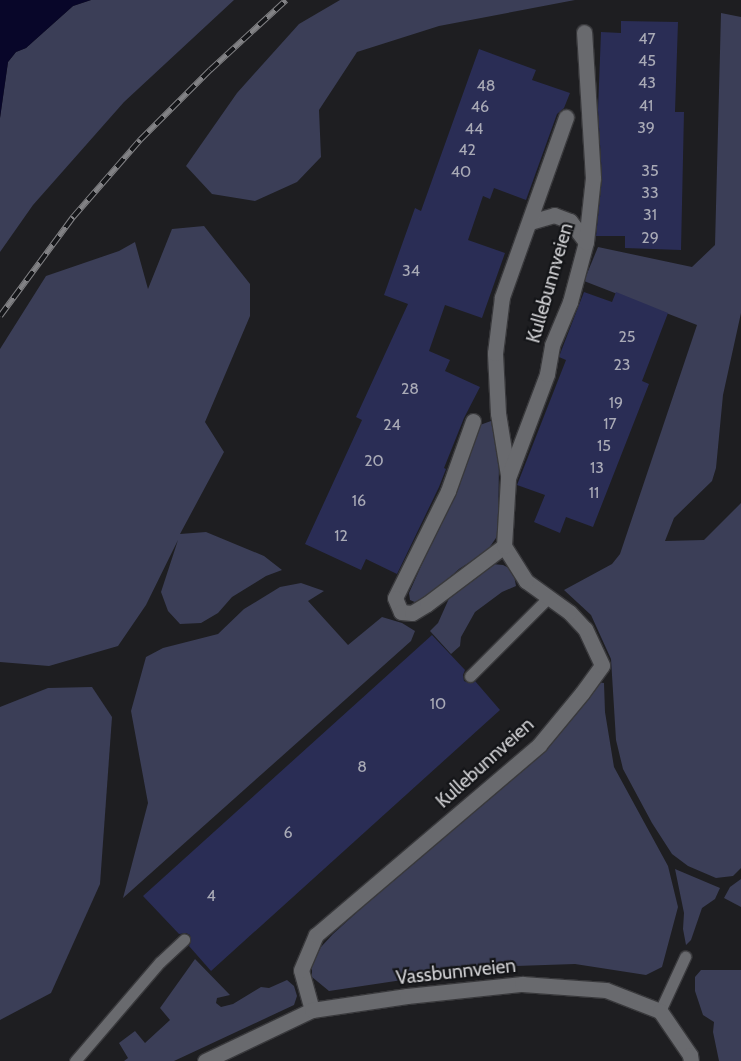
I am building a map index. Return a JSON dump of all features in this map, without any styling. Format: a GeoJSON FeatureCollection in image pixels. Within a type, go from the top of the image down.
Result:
{"type":"FeatureCollection","features":[{"type":"Feature","properties":{"kind":"street","name":"Kullebunnveien"},"geometry":{"type":"LineString","coordinates":[[508,478],[547,374],[552,345],[570,302],[586,242],[593,178],[584,32]]}},
{"type":"Feature","properties":{"kind":"street","name":"Kullebunnveien"},"geometry":{"type":"LineString","coordinates":[[312,1010],[301,970],[316,935],[539,745],[582,694],[602,664],[585,629],[569,612],[526,582],[504,546],[508,478],[498,413],[496,353],[502,297],[566,117]]}},
{"type":"Feature","properties":{"kind":"street"},"geometry":{"type":"LineString","coordinates":[[530,222],[554,215],[570,221],[586,242]]}},
{"type":"Feature","properties":{"kind":"street"},"geometry":{"type":"LineString","coordinates":[[473,421],[448,491],[395,598],[401,612],[412,613],[427,604],[504,546]]}},
{"type":"Feature","properties":{"kind":"street","name":"Vassbunnveien"},"geometry":{"type":"LineString","coordinates":[[206,1061],[312,1010],[407,996],[522,984],[606,990],[660,1011]]}},
{"type":"Feature","properties":{"kind":"street"},"geometry":{"type":"LineString","coordinates":[[660,1011],[690,1055],[691,1061]]}},
{"type":"Feature","properties":{"kind":"lane"},"geometry":{"type":"LineString","coordinates":[[470,676],[549,597]]}},
{"type":"Feature","properties":{"kind":"lane"},"geometry":{"type":"LineString","coordinates":[[75,1061],[160,962],[184,940]]}},
{"type":"Feature","properties":{"kind":"lane"},"geometry":{"type":"LineString","coordinates":[[660,1011],[685,957]]}},
{"type":"Feature","properties":{"kind":"shaded area"},"geometry":{"type":"Polygon","coordinates":[[[0,0],[91,0],[73,6],[26,48],[16,52],[8,62],[0,118],[0,0]]]}},
{"type":"Feature","properties":{"kind":"shaded area"},"geometry":{"type":"Polygon","coordinates":[[[91,0],[234,0],[124,102],[33,205],[0,252],[0,118],[8,62],[16,52],[26,48],[73,6],[91,0]]]}},
{"type":"Feature","properties":{"kind":"shaded area"},"geometry":{"type":"Polygon","coordinates":[[[340,0],[575,0],[439,26],[357,52],[319,110],[321,157],[297,182],[255,201],[212,194],[186,166],[237,93],[299,24],[340,0]]]}},
{"type":"Feature","properties":{"kind":"shaded area"},"geometry":{"type":"Polygon","coordinates":[[[721,13],[741,17],[741,313],[723,395],[716,468],[712,481],[674,518],[665,541],[704,540],[741,503],[741,868],[733,876],[716,878],[688,866],[672,854],[652,823],[623,769],[616,740],[611,659],[591,615],[564,590],[612,564],[620,554],[697,325],[584,281],[598,247],[692,267],[715,245],[721,13]]]}},
{"type":"Feature","properties":{"kind":"shaded area"},"geometry":{"type":"Polygon","coordinates":[[[204,226],[250,284],[250,316],[205,422],[224,452],[180,534],[206,532],[264,556],[282,570],[266,576],[232,597],[218,613],[201,623],[180,624],[168,611],[161,592],[178,540],[146,605],[118,646],[49,666],[0,662],[0,349],[46,276],[119,251],[135,242],[148,289],[172,229],[204,226]]]}},
{"type":"Feature","properties":{"kind":"shaded area"},"geometry":{"type":"Polygon","coordinates":[[[491,421],[499,462],[498,535],[487,551],[459,569],[427,598],[417,603],[410,600],[409,593],[443,517],[480,425],[491,421]]]}},
{"type":"Feature","properties":{"kind":"shaded area"},"geometry":{"type":"Polygon","coordinates":[[[492,564],[503,565],[513,570],[516,586],[502,592],[475,612],[461,637],[460,646],[451,654],[430,631],[438,623],[451,594],[492,564]]]}},
{"type":"Feature","properties":{"kind":"shaded area"},"geometry":{"type":"Polygon","coordinates":[[[301,583],[324,591],[308,601],[348,645],[382,617],[402,623],[415,631],[411,641],[123,898],[148,803],[131,711],[146,657],[163,648],[218,634],[244,609],[280,587],[301,583]]]}},
{"type":"Feature","properties":{"kind":"shaded area"},"geometry":{"type":"Polygon","coordinates":[[[596,682],[604,683],[605,712],[614,767],[668,866],[678,907],[662,967],[646,975],[575,964],[489,967],[329,991],[312,977],[312,964],[321,947],[333,934],[498,784],[596,682]]]}},
{"type":"Feature","properties":{"kind":"shaded area"},"geometry":{"type":"Polygon","coordinates":[[[92,687],[112,717],[100,884],[51,993],[0,1020],[0,707],[48,688],[92,687]]]}},
{"type":"Feature","properties":{"kind":"shaded area"},"geometry":{"type":"Polygon","coordinates":[[[675,869],[720,888],[715,899],[702,908],[691,940],[686,945],[683,929],[684,913],[675,869]]]}},
{"type":"Feature","properties":{"kind":"shaded area"},"geometry":{"type":"Polygon","coordinates":[[[741,879],[741,907],[724,898],[730,887],[741,879]]]}},
{"type":"Feature","properties":{"kind":"shaded area"},"geometry":{"type":"Polygon","coordinates":[[[195,959],[230,995],[217,998],[216,1003],[221,1007],[233,1004],[261,987],[269,988],[287,980],[294,986],[297,996],[294,1005],[174,1061],[124,1061],[128,1058],[119,1043],[135,1031],[145,1043],[170,1020],[160,1008],[195,959]]]}},
{"type":"Feature","properties":{"kind":"shaded area"},"geometry":{"type":"Polygon","coordinates":[[[701,970],[741,970],[741,1061],[719,1061],[713,1032],[714,1022],[703,1015],[695,991],[695,977],[701,970]]]}},
{"type":"Feature","properties":{"kind":"building"},"geometry":{"type":"Polygon","coordinates":[[[621,21],[678,22],[675,112],[684,112],[681,250],[625,248],[625,236],[596,236],[602,178],[598,110],[601,32],[621,33],[621,21]]]}},
{"type":"Feature","properties":{"kind":"building"},"geometry":{"type":"Polygon","coordinates":[[[479,49],[536,70],[532,80],[570,93],[564,108],[557,114],[526,200],[494,188],[490,199],[483,196],[468,240],[505,253],[482,318],[445,305],[429,351],[450,360],[445,371],[480,387],[464,418],[444,468],[446,469],[439,487],[397,574],[366,559],[361,570],[305,544],[362,420],[356,417],[408,304],[384,295],[415,208],[421,211],[479,49]]]}},
{"type":"Feature","properties":{"kind":"building"},"geometry":{"type":"Polygon","coordinates":[[[584,292],[612,302],[616,292],[668,313],[642,381],[649,384],[593,527],[566,517],[560,533],[534,522],[545,495],[517,485],[566,360],[559,357],[584,292]]]}},
{"type":"Feature","properties":{"kind":"building"},"geometry":{"type":"Polygon","coordinates":[[[432,635],[465,670],[463,675],[464,681],[469,683],[475,681],[500,710],[211,971],[189,946],[191,942],[190,935],[186,933],[179,934],[143,896],[432,635]]]}},
{"type":"Feature","properties":{"kind":"railway"},"geometry":{"type":"LineString","coordinates":[[0,316],[73,217],[140,140],[210,70],[286,0]]}}]}
